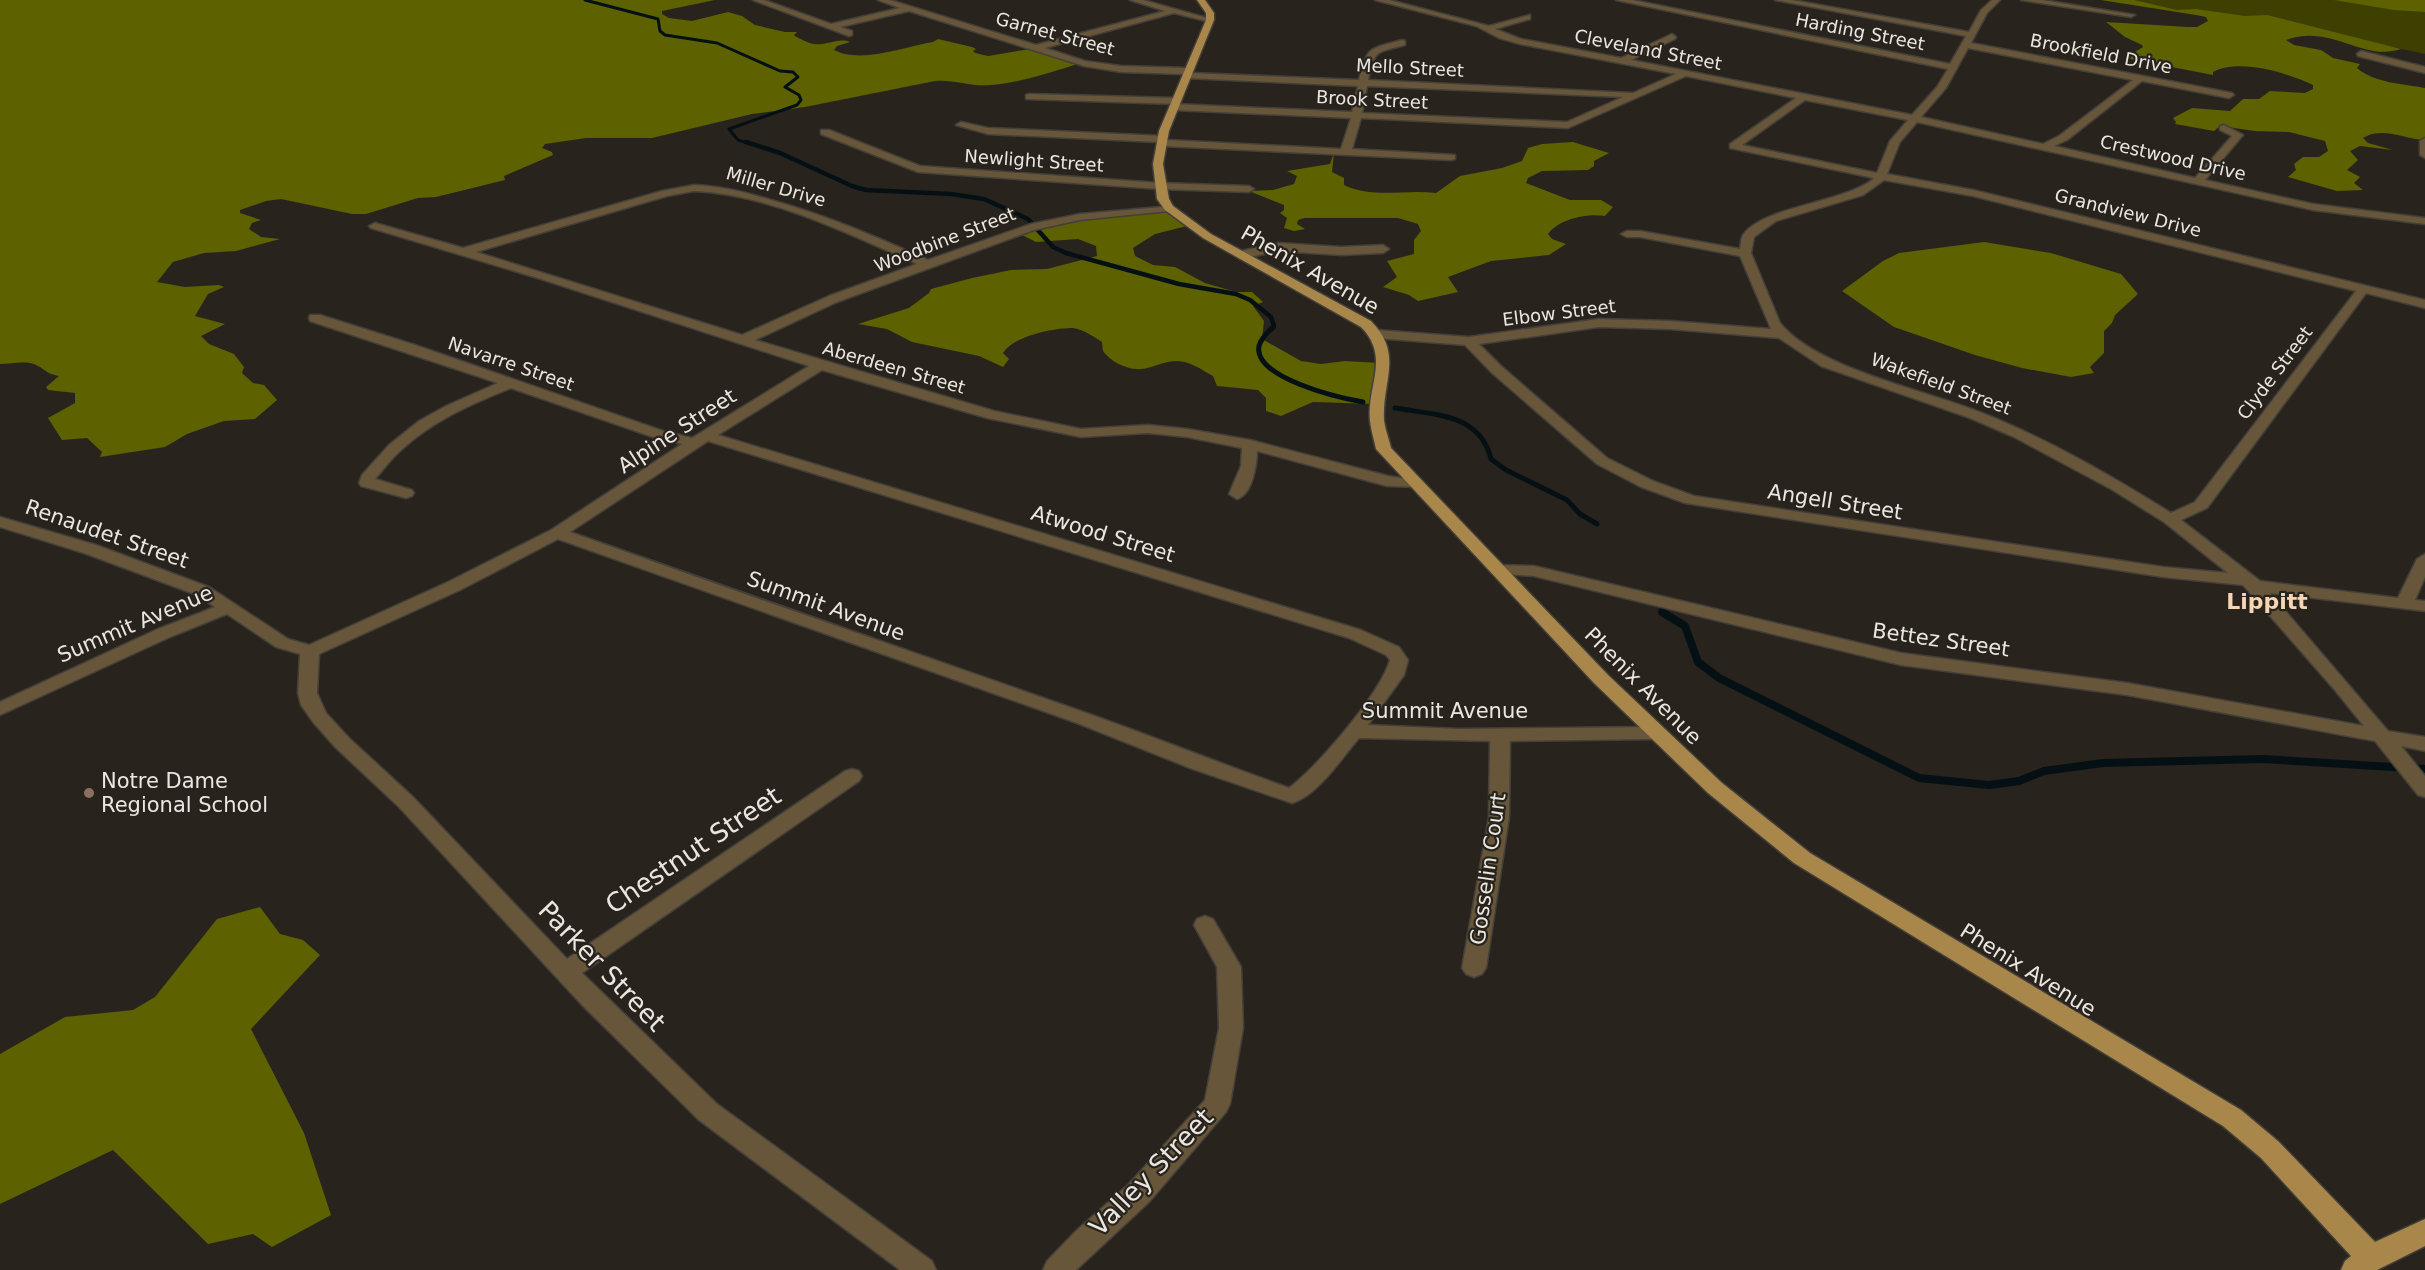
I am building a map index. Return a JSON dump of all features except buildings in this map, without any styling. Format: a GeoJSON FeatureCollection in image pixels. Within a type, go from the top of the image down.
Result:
{"type":"FeatureCollection","features":[{"type":"Feature","properties":{"kind":"main road"},"geometry":{"type":"LineString","coordinates":[[1169,208],[1163,199],[1158,164],[1164,131],[1210,20],[1210,14],[1201,0]]}},
{"type":"Feature","properties":{"kind":"main road","name":"Phenix Avenue"},"geometry":{"type":"LineString","coordinates":[[1169,208],[1240,255],[1366,324],[1376,334],[1384,355],[1377,420],[1384,449],[1601,679],[1715,788],[1802,858],[2232,1119],[2270,1150],[2363,1264]]}},
{"type":"Feature","properties":{"kind":"main road"},"geometry":{"type":"LineString","coordinates":[[2363,1264],[2425,1232]]}},
{"type":"Feature","properties":{"kind":"street"},"geometry":{"type":"LineString","coordinates":[[757,0],[849,33]]}},
{"type":"Feature","properties":{"kind":"street","name":"Garnet Street"},"geometry":{"type":"LineString","coordinates":[[882,0],[1103,67],[1187,73]]}},
{"type":"Feature","properties":{"kind":"street"},"geometry":{"type":"LineString","coordinates":[[1134,0],[1210,20]]}},
{"type":"Feature","properties":{"kind":"street","name":"Cleveland Street"},"geometry":{"type":"LineString","coordinates":[[1379,0],[1490,28],[1509,38],[1914,120]]}},
{"type":"Feature","properties":{"kind":"street","name":"Harding Street"},"geometry":{"type":"LineString","coordinates":[[1620,0],[1953,67]]}},
{"type":"Feature","properties":{"kind":"street","name":"Brookfield Drive"},"geometry":{"type":"LineString","coordinates":[[1779,0],[2229,95]]}},
{"type":"Feature","properties":{"kind":"street"},"geometry":{"type":"LineString","coordinates":[[1627,234],[1640,234],[1745,253],[1748,236],[1763,224],[1792,212],[1873,187],[1883,177],[1889,151],[1895,141],[1941,88],[1984,12],[1996,0]]}},
{"type":"Feature","properties":{"kind":"street"},"geometry":{"type":"LineString","coordinates":[[2025,0],[2131,15]]}},
{"type":"Feature","properties":{"kind":"street"},"geometry":{"type":"LineString","coordinates":[[833,26],[909,8]]}},
{"type":"Feature","properties":{"kind":"street"},"geometry":{"type":"LineString","coordinates":[[1036,48],[1173,11]]}},
{"type":"Feature","properties":{"kind":"street"},"geometry":{"type":"LineString","coordinates":[[1490,28],[1527,17]]}},
{"type":"Feature","properties":{"kind":"street"},"geometry":{"type":"LineString","coordinates":[[1622,61],[1672,37]]}},
{"type":"Feature","properties":{"kind":"street"},"geometry":{"type":"LineString","coordinates":[[1345,153],[1357,116],[1371,53],[1402,42]]}},
{"type":"Feature","properties":{"kind":"street"},"geometry":{"type":"LineString","coordinates":[[2361,54],[2425,70]]}},
{"type":"Feature","properties":{"kind":"street","name":"Mello Street"},"geometry":{"type":"LineString","coordinates":[[1187,73],[1632,96]]}},
{"type":"Feature","properties":{"kind":"street","name":"Mello Street"},"geometry":{"type":"LineString","coordinates":[[1569,125],[1583,121],[1632,96],[1684,74]]}},
{"type":"Feature","properties":{"kind":"street"},"geometry":{"type":"LineString","coordinates":[[2047,146],[2072,131],[2141,78]]}},
{"type":"Feature","properties":{"kind":"street","name":"Brook Street"},"geometry":{"type":"LineString","coordinates":[[1029,97],[1357,116],[1569,125]]}},
{"type":"Feature","properties":{"kind":"street","name":"Grandview Drive"},"geometry":{"type":"LineString","coordinates":[[1802,98],[1734,146],[1973,193],[2364,288]]}},
{"type":"Feature","properties":{"kind":"street","name":"Crestwood Drive"},"geometry":{"type":"LineString","coordinates":[[1914,120],[2047,146],[2313,207],[2425,221]]}},
{"type":"Feature","properties":{"kind":"street"},"geometry":{"type":"LineString","coordinates":[[961,125],[988,131],[1345,153],[1450,157]]}},
{"type":"Feature","properties":{"kind":"street"},"geometry":{"type":"LineString","coordinates":[[2198,181],[2238,135],[2224,128]]}},
{"type":"Feature","properties":{"kind":"street","name":"Newlight Street"},"geometry":{"type":"LineString","coordinates":[[825,132],[918,169],[1160,186],[1249,189]]}},
{"type":"Feature","properties":{"kind":"street"},"geometry":{"type":"LineString","coordinates":[[2425,141],[2425,155]]}},
{"type":"Feature","properties":{"kind":"street","name":"Miller Drive"},"geometry":{"type":"LineString","coordinates":[[462,252],[683,190],[707,188],[721,189],[843,226],[928,266]]}},
{"type":"Feature","properties":{"kind":"street","name":"Woodbine Street"},"geometry":{"type":"LineString","coordinates":[[743,340],[799,313],[1032,227],[1080,217],[1169,208]]}},
{"type":"Feature","properties":{"kind":"street","name":"Aberdeen Street"},"geometry":{"type":"LineString","coordinates":[[375,226],[820,365],[992,415],[1081,433],[1148,429],[1250,444],[1387,481],[1415,484]]}},
{"type":"Feature","properties":{"kind":"street"},"geometry":{"type":"LineString","coordinates":[[1240,255],[1279,247],[1341,250],[1383,249]]}},
{"type":"Feature","properties":{"kind":"street","name":"Wakefield Street"},"geometry":{"type":"LineString","coordinates":[[1745,253],[1774,324],[1782,334],[1826,363],[1975,415],[2019,434],[2117,486],[2170,519],[2251,583],[2341,685],[2425,790]]}},
{"type":"Feature","properties":{"kind":"street"},"geometry":{"type":"LineString","coordinates":[[2364,288],[2425,304]]}},
{"type":"Feature","properties":{"kind":"street","name":"Clyde Street"},"geometry":{"type":"LineString","coordinates":[[2170,519],[2201,506],[2364,288]]}},
{"type":"Feature","properties":{"kind":"street","name":"Navarre Street"},"geometry":{"type":"LineString","coordinates":[[315,318],[410,348],[658,434],[700,439]]}},
{"type":"Feature","properties":{"kind":"street","name":"Elbow Street"},"geometry":{"type":"LineString","coordinates":[[1376,334],[1469,341],[1599,323],[1670,324],[1782,334]]}},
{"type":"Feature","properties":{"kind":"street","name":"Angell Street"},"geometry":{"type":"LineString","coordinates":[[1469,341],[1503,375],[1602,461],[1647,484],[1690,500],[2163,572],[2425,606]]}},
{"type":"Feature","properties":{"kind":"street","name":"Alpine Street"},"geometry":{"type":"LineString","coordinates":[[557,533],[700,439],[820,365]]}},
{"type":"Feature","properties":{"kind":"street"},"geometry":{"type":"LineString","coordinates":[[406,493],[367,483],[367,478],[397,445],[418,428],[445,411],[510,383]]}},
{"type":"Feature","properties":{"kind":"street","name":"Atwood Street"},"geometry":{"type":"LineString","coordinates":[[700,439],[958,511],[1186,584],[1355,634],[1383,645],[1393,651],[1399,660],[1395,675],[1354,731]]}},
{"type":"Feature","properties":{"kind":"street"},"geometry":{"type":"LineString","coordinates":[[1238,494],[1249,466],[1250,444]]}},
{"type":"Feature","properties":{"kind":"street","name":"Renaudet Street"},"geometry":{"type":"LineString","coordinates":[[0,522],[90,549],[203,591],[230,607]]}},
{"type":"Feature","properties":{"kind":"street"},"geometry":{"type":"LineString","coordinates":[[310,651],[454,585],[557,533]]}},
{"type":"Feature","properties":{"kind":"street","name":"Summit Avenue"},"geometry":{"type":"LineString","coordinates":[[557,533],[889,652],[1084,718],[1197,763],[1292,796],[1309,783],[1354,731],[1500,734],[1656,733]]}},
{"type":"Feature","properties":{"kind":"street"},"geometry":{"type":"LineString","coordinates":[[2404,604],[2425,559]]}},
{"type":"Feature","properties":{"kind":"street","name":"Bettez Street"},"geometry":{"type":"LineString","coordinates":[[1498,569],[1545,574],[1774,627],[1879,655],[2127,689],[2425,744]]}},
{"type":"Feature","properties":{"kind":"street","name":"Summit Avenue"},"geometry":{"type":"LineString","coordinates":[[0,709],[164,633],[230,607],[282,643],[310,651]]}},
{"type":"Feature","properties":{"kind":"street","name":"Parker Street"},"geometry":{"type":"LineString","coordinates":[[310,651],[308,660],[309,702],[322,723],[388,783],[566,972],[676,1083],[708,1112],[922,1270]]}},
{"type":"Feature","properties":{"kind":"street","name":"Gosselin Court"},"geometry":{"type":"LineString","coordinates":[[1474,968],[1498,817],[1500,734]]}},
{"type":"Feature","properties":{"kind":"street","name":"Chestnut Street"},"geometry":{"type":"LineString","coordinates":[[566,972],[852,776]]}},
{"type":"Feature","properties":{"kind":"street","name":"Valley Street"},"geometry":{"type":"LineString","coordinates":[[1057,1270],[1172,1158],[1217,1104],[1231,1028],[1229,967],[1205,925]]}},
{"type":"Feature","properties":{"kind":"shaded area"},"geometry":{"type":"Polygon","coordinates":[[[0,0],[715,0],[662,11],[662,14],[669,18],[692,21],[728,12],[742,16],[755,25],[785,32],[797,32],[795,36],[811,43],[823,44],[841,40],[850,42],[837,46],[834,50],[845,54],[883,53],[938,39],[972,47],[976,49],[973,51],[975,53],[988,56],[1036,48],[1081,63],[1036,77],[1002,84],[983,85],[935,81],[805,107],[752,114],[652,138],[586,138],[545,144],[542,148],[552,152],[553,155],[504,176],[505,180],[436,197],[418,198],[366,214],[352,214],[281,199],[266,201],[240,210],[240,213],[261,220],[252,223],[249,229],[261,237],[280,239],[236,251],[204,253],[173,262],[157,282],[185,287],[219,285],[224,287],[208,294],[195,316],[225,324],[201,336],[209,344],[234,354],[244,367],[242,373],[253,383],[264,385],[277,400],[255,419],[224,421],[187,434],[165,447],[100,457],[102,452],[87,438],[62,440],[48,418],[75,403],[75,393],[48,390],[46,387],[59,376],[23,362],[0,364],[0,0]]]}},
{"type":"Feature","properties":{"kind":"shaded area"},"geometry":{"type":"Polygon","coordinates":[[[2101,0],[2425,0],[2425,54],[2347,37],[2101,0]]]}},
{"type":"Feature","properties":{"kind":"shaded area"},"geometry":{"type":"Polygon","coordinates":[[[2101,0],[2134,0],[2177,10],[2196,9],[2245,16],[2267,15],[2401,49],[2387,52],[2373,51],[2317,36],[2302,36],[2286,40],[2294,45],[2321,50],[2333,58],[2360,64],[2357,68],[2380,80],[2425,88],[2425,140],[2385,133],[2363,138],[2368,143],[2393,150],[2360,146],[2350,151],[2358,160],[2347,170],[2360,177],[2354,183],[2363,190],[2337,191],[2288,177],[2296,170],[2294,164],[2303,157],[2319,157],[2328,151],[2325,141],[2289,132],[2255,131],[2220,126],[2214,131],[2175,124],[2173,118],[2192,108],[2230,111],[2243,99],[2259,99],[2270,91],[2305,93],[2313,89],[2313,85],[2277,72],[2250,67],[2224,68],[2213,72],[2213,75],[2130,59],[2130,55],[2143,47],[2142,45],[2125,37],[2106,22],[2197,27],[2208,21],[2206,17],[2196,15],[2101,0]]]}},
{"type":"Feature","properties":{"kind":"shaded area"},"geometry":{"type":"Polygon","coordinates":[[[2334,0],[2425,0],[2425,12],[2394,10],[2334,0]]]}},
{"type":"Feature","properties":{"kind":"shaded area"},"geometry":{"type":"Polygon","coordinates":[[[1573,142],[1609,153],[1594,161],[1594,166],[1588,170],[1542,171],[1528,178],[1526,183],[1570,200],[1601,200],[1613,207],[1605,216],[1582,216],[1559,224],[1548,234],[1552,239],[1566,244],[1549,255],[1491,261],[1448,277],[1458,292],[1418,301],[1409,295],[1383,287],[1397,277],[1387,261],[1414,254],[1414,240],[1421,231],[1418,224],[1398,218],[1305,218],[1298,220],[1297,224],[1305,229],[1294,231],[1284,228],[1287,218],[1280,213],[1284,210],[1284,205],[1249,191],[1273,190],[1294,184],[1297,176],[1287,171],[1330,164],[1334,153],[1332,172],[1344,178],[1344,185],[1366,192],[1436,193],[1460,176],[1502,168],[1522,161],[1528,148],[1542,144],[1573,142]]]}},
{"type":"Feature","properties":{"kind":"shaded area"},"geometry":{"type":"Polygon","coordinates":[[[1165,208],[1191,225],[1155,234],[1133,248],[1135,256],[1153,265],[1175,267],[1205,283],[1236,292],[1252,292],[1263,302],[1253,306],[1264,321],[1262,339],[1301,361],[1321,364],[1345,361],[1380,363],[1375,404],[1313,402],[1281,416],[1266,411],[1266,398],[1258,390],[1217,386],[1213,376],[1187,362],[1172,361],[1140,369],[1124,366],[1106,355],[1102,342],[1073,328],[1045,331],[1015,342],[1003,353],[1009,359],[1003,367],[979,356],[912,342],[887,329],[858,324],[909,308],[931,289],[1011,270],[1047,269],[1097,256],[1096,246],[1078,239],[1036,242],[1016,232],[1034,225],[1165,208]]]}},
{"type":"Feature","properties":{"kind":"shaded area"},"geometry":{"type":"Polygon","coordinates":[[[1984,242],[2051,253],[2121,274],[2138,294],[2115,315],[2112,323],[2104,331],[2104,353],[2090,367],[2094,373],[2071,377],[2022,368],[1975,355],[1894,327],[1842,291],[1883,261],[1899,253],[1984,242]]]}},
{"type":"Feature","properties":{"kind":"shaded area"},"geometry":{"type":"Polygon","coordinates":[[[260,907],[280,934],[303,940],[320,955],[251,1029],[304,1133],[331,1215],[272,1247],[253,1234],[208,1244],[113,1150],[0,1204],[0,1054],[65,1017],[133,1010],[155,997],[217,919],[260,907]]]}},
{"type":"Feature","properties":{"kind":"waterway"},"geometry":{"type":"LineString","coordinates":[[585,0],[658,19],[660,31],[665,35],[717,43],[780,71],[793,72],[798,77],[785,87],[799,95],[801,100],[797,105],[729,129],[738,140],[751,144]]}},
{"type":"Feature","properties":{"kind":"waterway"},"geometry":{"type":"LineString","coordinates":[[746,142],[780,153],[852,186],[866,190],[951,194],[984,199],[1028,219],[1053,247],[1066,253],[1179,284],[1236,294],[1250,300],[1271,317],[1274,326],[1272,329]]}},
{"type":"Feature","properties":{"kind":"waterway"},"geometry":{"type":"LineString","coordinates":[[1273,327],[1259,346],[1261,357],[1269,368],[1283,377],[1318,391],[1363,402]]}},
{"type":"Feature","properties":{"kind":"waterway"},"geometry":{"type":"LineString","coordinates":[[1395,408],[1440,415],[1466,424],[1485,444],[1491,459],[1506,470],[1567,500],[1580,514],[1597,524]]}},
{"type":"Feature","properties":{"kind":"waterway"},"geometry":{"type":"LineString","coordinates":[[1662,612],[1685,626],[1698,662],[1719,678],[1919,778],[1989,785],[2019,781],[2044,771],[2103,763],[2262,759],[2425,769]]}},
{"type":"Feature","properties":{"kind":"place","name":"Notre Dame Regional School"},"geometry":{"type":"Point","coordinates":[89,793]}},
{"type":"Feature","properties":{"kind":"district","name":"Lippitt"},"geometry":{"type":"Point","coordinates":[2267,601]}}]}
